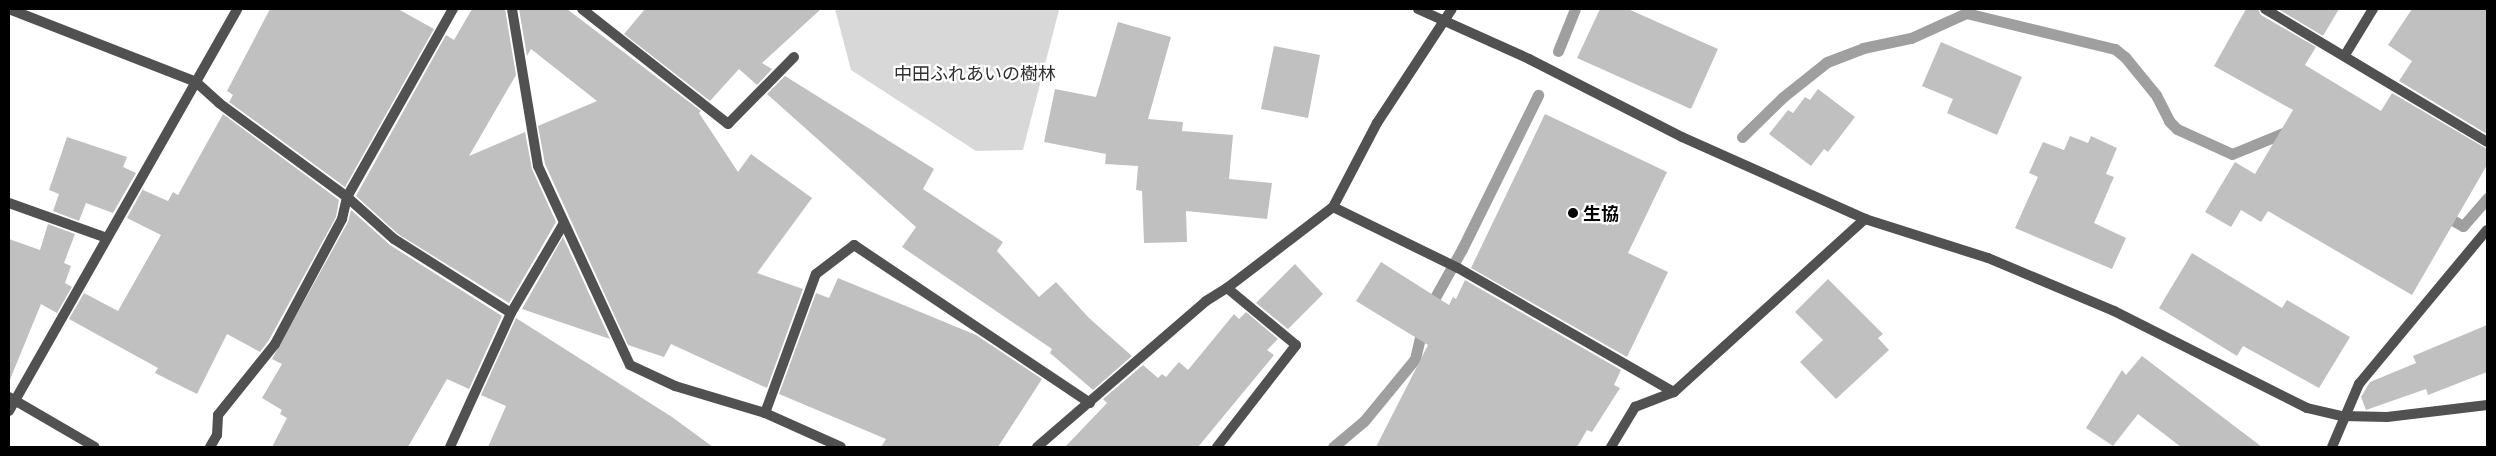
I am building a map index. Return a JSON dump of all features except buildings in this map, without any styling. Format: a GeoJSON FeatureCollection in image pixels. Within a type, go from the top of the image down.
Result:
{"type":"FeatureCollection","features":[{"type":"Feature","properties":{"kind":"street"},"geometry":{"type":"LineString","coordinates":[[9,9],[196,82],[219,103],[347,197],[394,239],[511,313]]}},
{"type":"Feature","properties":{"kind":"street"},"geometry":{"type":"LineString","coordinates":[[9,411],[12,398],[107,238],[238,9]]}},
{"type":"Feature","properties":{"kind":"street"},"geometry":{"type":"LineString","coordinates":[[210,447],[217,435],[218,415],[275,344],[342,219],[347,197],[453,9]]}},
{"type":"Feature","properties":{"kind":"street"},"geometry":{"type":"LineString","coordinates":[[512,9],[538,166],[630,365],[674,386],[764,413],[841,447]]}},
{"type":"Feature","properties":{"kind":"street"},"geometry":{"type":"LineString","coordinates":[[582,9],[728,124],[794,58]]}},
{"type":"Feature","properties":{"kind":"street"},"geometry":{"type":"LineString","coordinates":[[1418,9],[1529,59],[1682,137],[1865,219],[1988,258],[2114,312],[2306,408],[2343,416],[2387,417],[2487,405]]}},
{"type":"Feature","properties":{"kind":"street"},"geometry":{"type":"LineString","coordinates":[[1037,447],[1206,301],[1227,288],[1333,207],[1377,123],[1452,9]]}},
{"type":"Feature","properties":{"kind":"street"},"geometry":{"type":"LineString","coordinates":[[2265,9],[2345,55],[2487,142]]}},
{"type":"Feature","properties":{"kind":"street"},"geometry":{"type":"LineString","coordinates":[[2345,55],[2373,9]]}},
{"type":"Feature","properties":{"kind":"street"},"geometry":{"type":"LineString","coordinates":[[9,203],[107,238]]}},
{"type":"Feature","properties":{"kind":"street"},"geometry":{"type":"LineString","coordinates":[[1333,207],[1458,268],[1674,392]]}},
{"type":"Feature","properties":{"kind":"street"},"geometry":{"type":"LineString","coordinates":[[1611,447],[1635,407],[1674,392],[1865,219]]}},
{"type":"Feature","properties":{"kind":"street"},"geometry":{"type":"LineString","coordinates":[[450,447],[511,313],[564,223]]}},
{"type":"Feature","properties":{"kind":"street"},"geometry":{"type":"LineString","coordinates":[[2332,447],[2343,416],[2359,384],[2487,230]]}},
{"type":"Feature","properties":{"kind":"street"},"geometry":{"type":"LineString","coordinates":[[764,413],[816,274],[854,245],[1090,403]]}},
{"type":"Feature","properties":{"kind":"street"},"geometry":{"type":"LineString","coordinates":[[1217,447],[1296,345],[1227,288]]}},
{"type":"Feature","properties":{"kind":"street"},"geometry":{"type":"LineString","coordinates":[[12,398],[95,447]]}},
{"type":"Feature","properties":{"kind":"green space","name":"中田ふれあいの樹林"},"geometry":{"type":"Polygon","coordinates":[[[835,9],[1070,9],[1059,10],[1023,150],[976,151],[851,70],[835,9]]]}},
{"type":"Feature","properties":{"kind":"waterway"},"geometry":{"type":"LineString","coordinates":[[1558,51],[1575,9]]}},
{"type":"Feature","properties":{"kind":"waterway"},"geometry":{"type":"LineString","coordinates":[[1742,137],[1783,97],[1827,62],[1863,48],[1911,38],[1966,13],[2115,49],[2125,57],[2156,95],[2169,121],[2177,129],[2232,154],[2293,129]]}},
{"type":"Feature","properties":{"kind":"waterway"},"geometry":{"type":"LineString","coordinates":[[1428,310],[1462,249],[1538,95]]}},
{"type":"Feature","properties":{"kind":"waterway"},"geometry":{"type":"LineString","coordinates":[[2442,214],[2463,226],[2487,198]]}},
{"type":"Feature","properties":{"kind":"waterway"},"geometry":{"type":"LineString","coordinates":[[1333,447],[1364,421],[1415,359],[1423,325]]}},
{"type":"Feature","properties":{"kind":"place","name":"生協"},"geometry":{"type":"Point","coordinates":[1573,213]}}]}
